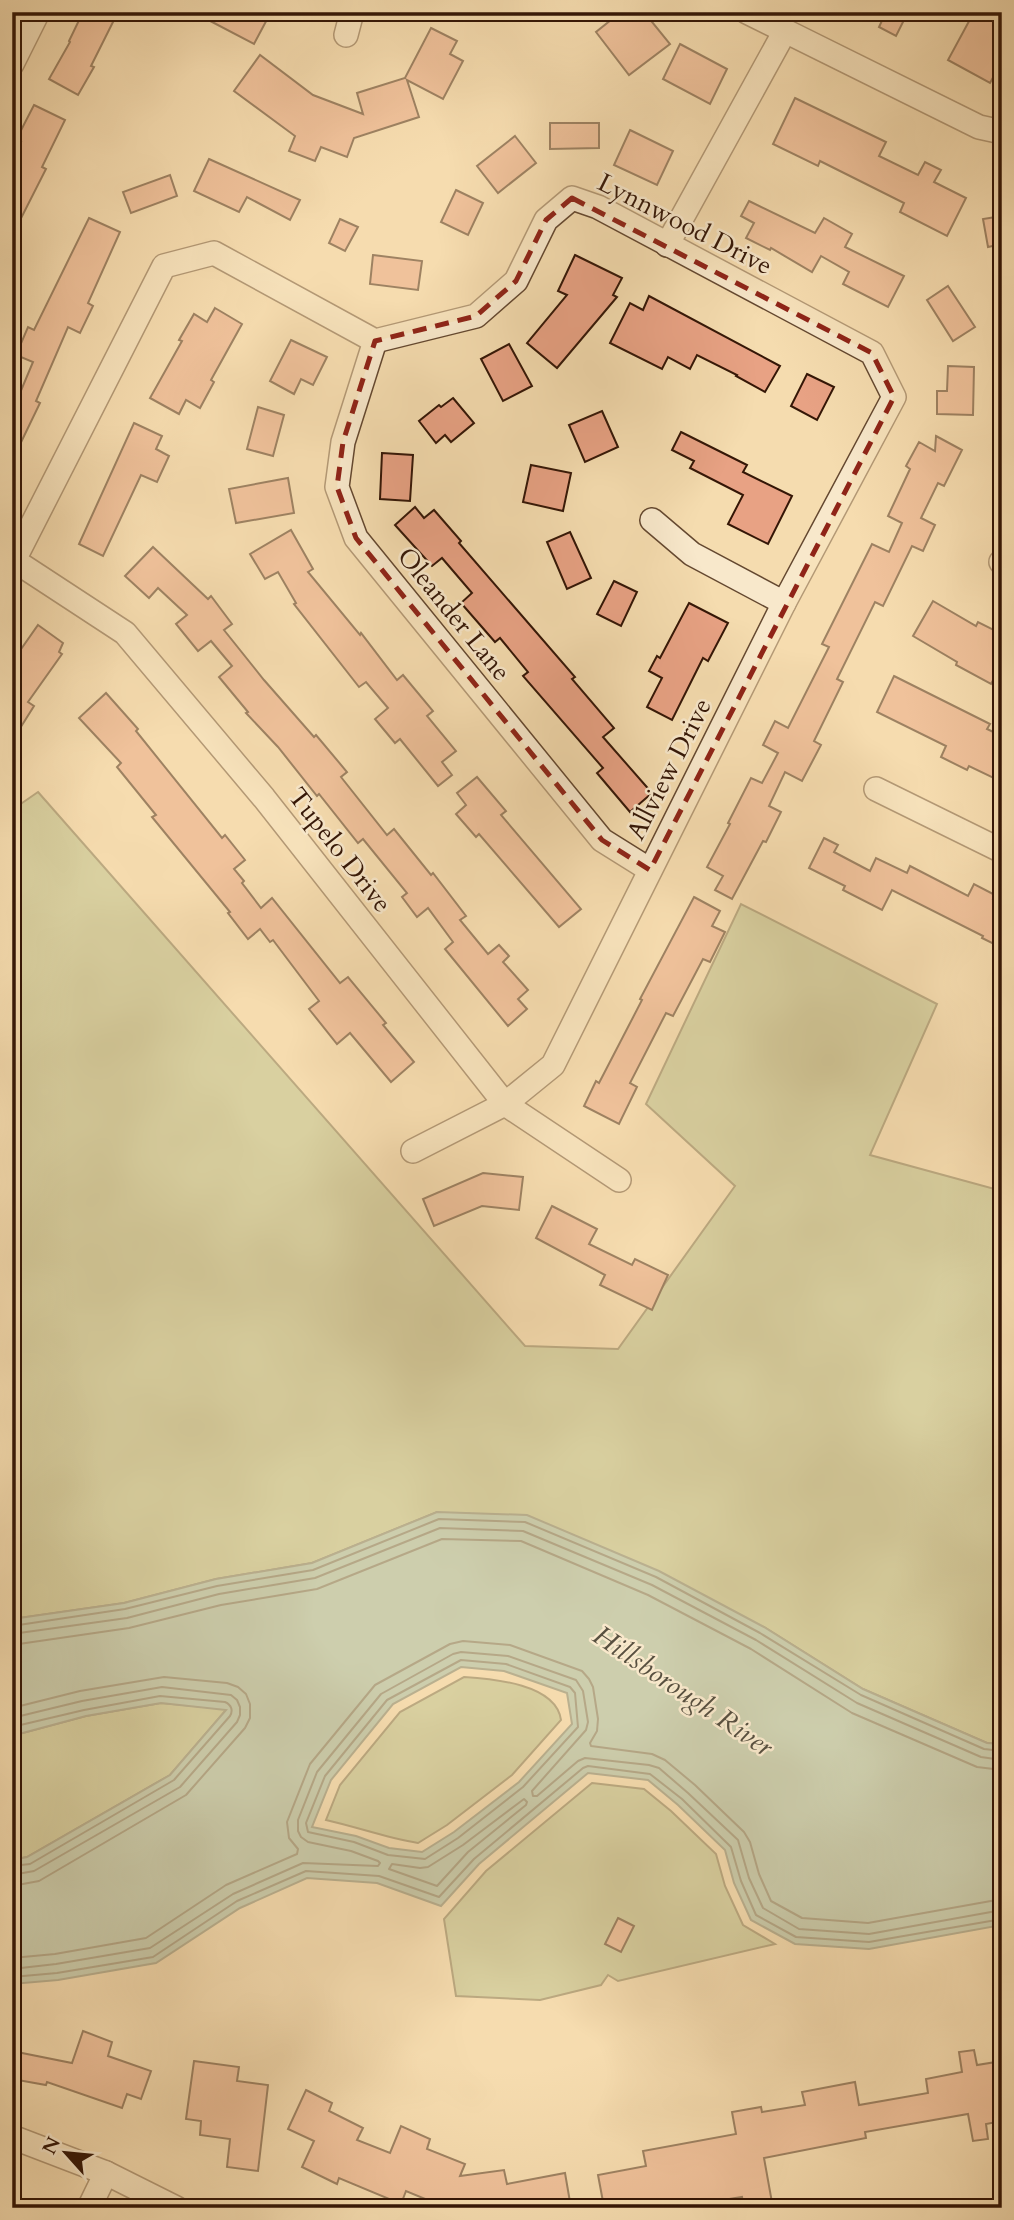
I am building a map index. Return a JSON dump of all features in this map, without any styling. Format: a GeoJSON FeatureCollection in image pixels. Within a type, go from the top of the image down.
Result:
{"type":"FeatureCollection","features":[{"type":"Feature","properties":{"kind":"street"},"geometry":{"type":"LineString","coordinates":[[12,65],[38,12]]}},
{"type":"Feature","properties":{"kind":"street"},"geometry":{"type":"LineString","coordinates":[[346,35],[352,12]]}},
{"type":"Feature","properties":{"kind":"street"},"geometry":{"type":"LineString","coordinates":[[747,12],[979,127],[1002,132]]}},
{"type":"Feature","properties":{"kind":"street"},"geometry":{"type":"LineString","coordinates":[[667,245],[785,31]]}},
{"type":"Feature","properties":{"kind":"street","name":"Lynnwood Drive"},"geometry":{"type":"LineString","coordinates":[[375,341],[476,316],[516,281],[546,220],[572,198],[598,207],[872,353]]}},
{"type":"Feature","properties":{"kind":"street"},"geometry":{"type":"LineString","coordinates":[[13,561],[164,266],[214,253],[375,341]]}},
{"type":"Feature","properties":{"kind":"street","name":"Oleander Lane"},"geometry":{"type":"LineString","coordinates":[[375,341],[343,442],[337,487],[356,538],[602,841],[650,870]]}},
{"type":"Feature","properties":{"kind":"street","name":"Allview Drive"},"geometry":{"type":"LineString","coordinates":[[413,1151],[505,1104],[553,1065],[784,603],[894,397],[872,353]]}},
{"type":"Feature","properties":{"kind":"street"},"geometry":{"type":"LineString","coordinates":[[652,520],[692,554],[784,603]]}},
{"type":"Feature","properties":{"kind":"street","name":"Tupelo Drive"},"geometry":{"type":"LineString","coordinates":[[13,561],[125,633],[264,799],[505,1104],[619,1180]]}},
{"type":"Feature","properties":{"kind":"street"},"geometry":{"type":"LineString","coordinates":[[876,789],[1002,851]]}},
{"type":"Feature","properties":{"kind":"street"},"geometry":{"type":"LineString","coordinates":[[12,2137],[106,2174],[176,2208]]}},
{"type":"Feature","properties":{"kind":"street"},"geometry":{"type":"LineString","coordinates":[[89,2208],[106,2174]]}},
{"type":"Feature","properties":{"kind":"highlighted area"},"geometry":{"type":"Polygon","coordinates":[[[572,198],[872,353],[894,397],[650,870],[602,840],[356,538],[337,487],[343,442],[375,341],[476,316],[516,281],[546,220],[572,198]]]}},
{"type":"Feature","properties":{"kind":"green space"},"geometry":{"type":"Polygon","coordinates":[[[38,792],[525,1346],[618,1349],[735,1186],[646,1104],[741,904],[937,1004],[870,1155],[1002,1191],[1002,1744],[987,1743],[863,1689],[764,1627],[437,1512],[312,1563],[216,1579],[124,1603],[12,1619],[12,810],[38,792]]]}},
{"type":"Feature","properties":{"kind":"green space"},"geometry":{"type":"Polygon","coordinates":[[[464,1677],[507,1682],[536,1691],[548,1698],[557,1708],[561,1720],[512,1775],[447,1825],[418,1843],[326,1820],[340,1785],[400,1712],[464,1677]]]}},
{"type":"Feature","properties":{"kind":"green space"},"geometry":{"type":"Polygon","coordinates":[[[161,1703],[227,1709],[170,1775],[27,1857],[12,1860],[12,1734],[86,1716],[161,1703]]]}},
{"type":"Feature","properties":{"kind":"green space"},"geometry":{"type":"Polygon","coordinates":[[[592,1783],[644,1789],[671,1811],[716,1854],[725,1886],[743,1925],[775,1944],[618,1981],[608,1975],[601,1985],[540,2000],[456,1996],[444,1919],[486,1871],[592,1783]]]}},
{"type":"Feature","properties":{"kind":"water","name":"Hillsborough River"},"geometry":{"type":"Polygon","coordinates":[[[437,1512],[527,1515],[659,1571],[764,1627],[863,1689],[987,1743],[1002,1744],[1002,1925],[869,1949],[795,1944],[751,1920],[734,1883],[725,1850],[648,1780],[588,1773],[479,1864],[441,1906],[377,1883],[307,1878],[240,1908],[156,1963],[58,1980],[12,1984],[12,1860],[27,1857],[170,1775],[226,1710],[161,1703],[86,1716],[12,1734],[12,1619],[124,1603],[216,1579],[312,1563],[437,1512]],[[461,1667],[393,1704],[331,1780],[312,1827],[356,1836],[389,1848],[422,1852],[454,1832],[519,1782],[572,1724],[567,1693],[504,1671],[461,1667]]]}},
{"type":"Feature","properties":{"kind":"building"},"geometry":{"type":"Polygon","coordinates":[[[83,12],[118,12],[91,66],[94,67],[78,95],[49,79],[83,12]]]}},
{"type":"Feature","properties":{"kind":"building"},"geometry":{"type":"Polygon","coordinates":[[[193,12],[271,12],[254,44],[193,12]]]}},
{"type":"Feature","properties":{"kind":"building"},"geometry":{"type":"Polygon","coordinates":[[[621,12],[644,12],[670,44],[629,75],[596,32],[621,12]]]}},
{"type":"Feature","properties":{"kind":"building"},"geometry":{"type":"Polygon","coordinates":[[[886,12],[908,12],[896,36],[879,27],[886,12]]]}},
{"type":"Feature","properties":{"kind":"building"},"geometry":{"type":"Polygon","coordinates":[[[974,12],[992,12],[1002,18],[1002,61],[990,83],[948,60],[974,12]]]}},
{"type":"Feature","properties":{"kind":"building"},"geometry":{"type":"Polygon","coordinates":[[[431,28],[457,41],[450,54],[463,61],[443,99],[407,80],[419,117],[354,138],[347,157],[321,147],[315,161],[289,151],[295,136],[234,91],[260,55],[313,95],[363,114],[357,93],[405,78],[431,28]]]}},
{"type":"Feature","properties":{"kind":"building"},"geometry":{"type":"Polygon","coordinates":[[[680,44],[727,69],[710,104],[663,79],[680,44]]]}},
{"type":"Feature","properties":{"kind":"building"},"geometry":{"type":"Polygon","coordinates":[[[795,98],[886,142],[879,156],[918,175],[925,162],[941,170],[934,182],[966,198],[947,236],[900,212],[904,203],[820,161],[818,166],[773,144],[795,98]]]}},
{"type":"Feature","properties":{"kind":"building"},"geometry":{"type":"Polygon","coordinates":[[[34,105],[65,120],[42,167],[46,169],[12,236],[12,159],[21,142],[16,140],[34,105]]]}},
{"type":"Feature","properties":{"kind":"building"},"geometry":{"type":"Polygon","coordinates":[[[550,123],[599,123],[599,148],[550,149],[550,123]]]}},
{"type":"Feature","properties":{"kind":"building"},"geometry":{"type":"Polygon","coordinates":[[[630,130],[673,151],[657,185],[614,165],[630,130]]]}},
{"type":"Feature","properties":{"kind":"building"},"geometry":{"type":"Polygon","coordinates":[[[515,136],[536,163],[498,193],[477,166],[515,136]]]}},
{"type":"Feature","properties":{"kind":"building"},"geometry":{"type":"Polygon","coordinates":[[[209,159],[300,200],[290,220],[247,197],[239,212],[194,191],[209,159]]]}},
{"type":"Feature","properties":{"kind":"building"},"geometry":{"type":"Polygon","coordinates":[[[170,175],[177,196],[131,213],[123,192],[170,175]]]}},
{"type":"Feature","properties":{"kind":"building"},"geometry":{"type":"Polygon","coordinates":[[[456,190],[483,203],[468,235],[441,222],[456,190]]]}},
{"type":"Feature","properties":{"kind":"building"},"geometry":{"type":"Polygon","coordinates":[[[749,201],[815,233],[824,218],[852,234],[845,247],[904,276],[888,307],[843,284],[849,272],[821,256],[812,272],[771,248],[770,250],[746,238],[754,223],[741,216],[749,201]]]}},
{"type":"Feature","properties":{"kind":"building"},"geometry":{"type":"Polygon","coordinates":[[[1002,216],[1002,244],[988,247],[983,219],[1002,216]]]}},
{"type":"Feature","properties":{"kind":"building"},"geometry":{"type":"Polygon","coordinates":[[[89,218],[120,232],[88,303],[93,306],[80,333],[68,327],[36,401],[40,403],[12,461],[12,390],[20,393],[33,362],[16,355],[28,327],[34,330],[89,218]]]}},
{"type":"Feature","properties":{"kind":"building"},"geometry":{"type":"Polygon","coordinates":[[[340,219],[358,227],[345,251],[329,243],[340,219]]]}},
{"type":"Feature","properties":{"kind":"building"},"geometry":{"type":"Polygon","coordinates":[[[373,255],[422,261],[418,290],[370,284],[373,255]]]}},
{"type":"Feature","properties":{"kind":"building"},"geometry":{"type":"Polygon","coordinates":[[[575,255],[622,278],[613,295],[617,297],[557,368],[527,343],[567,295],[558,291],[575,255]]]}},
{"type":"Feature","properties":{"kind":"building"},"geometry":{"type":"Polygon","coordinates":[[[948,286],[975,327],[953,341],[927,300],[948,286]]]}},
{"type":"Feature","properties":{"kind":"building"},"geometry":{"type":"Polygon","coordinates":[[[649,296],[780,366],[765,392],[697,355],[690,369],[668,357],[662,369],[610,343],[630,303],[643,310],[649,296]]]}},
{"type":"Feature","properties":{"kind":"building"},"geometry":{"type":"Polygon","coordinates":[[[215,308],[242,324],[211,380],[214,382],[200,408],[186,400],[179,414],[150,398],[194,314],[207,322],[215,308]]]}},
{"type":"Feature","properties":{"kind":"building"},"geometry":{"type":"Polygon","coordinates":[[[291,340],[327,357],[313,385],[301,379],[294,394],[270,381],[291,340]]]}},
{"type":"Feature","properties":{"kind":"building"},"geometry":{"type":"Polygon","coordinates":[[[509,344],[532,386],[503,401],[481,359],[509,344]]]}},
{"type":"Feature","properties":{"kind":"building"},"geometry":{"type":"Polygon","coordinates":[[[948,366],[974,367],[973,415],[937,414],[937,391],[947,391],[948,366]]]}},
{"type":"Feature","properties":{"kind":"building"},"geometry":{"type":"Polygon","coordinates":[[[807,374],[834,387],[817,420],[791,406],[807,374]]]}},
{"type":"Feature","properties":{"kind":"building"},"geometry":{"type":"Polygon","coordinates":[[[453,398],[474,423],[451,442],[445,435],[436,443],[419,421],[453,398]]]}},
{"type":"Feature","properties":{"kind":"building"},"geometry":{"type":"Polygon","coordinates":[[[258,407],[284,415],[273,456],[247,449],[258,407]]]}},
{"type":"Feature","properties":{"kind":"building"},"geometry":{"type":"Polygon","coordinates":[[[602,411],[618,447],[585,462],[569,425],[602,411]]]}},
{"type":"Feature","properties":{"kind":"building"},"geometry":{"type":"Polygon","coordinates":[[[134,423],[162,436],[156,449],[169,456],[157,482],[141,475],[103,556],[79,544],[134,423]]]}},
{"type":"Feature","properties":{"kind":"building"},"geometry":{"type":"Polygon","coordinates":[[[681,432],[747,465],[743,472],[792,496],[768,544],[728,524],[743,495],[690,468],[694,461],[672,450],[681,432]]]}},
{"type":"Feature","properties":{"kind":"building"},"geometry":{"type":"Polygon","coordinates":[[[936,436],[962,450],[944,486],[938,483],[921,518],[935,525],[923,551],[912,546],[883,606],[875,602],[837,679],[843,682],[814,741],[821,745],[802,781],[785,772],[769,806],[781,812],[732,899],[715,890],[723,876],[707,867],[751,778],[762,783],[778,753],[763,745],[775,721],[788,728],[829,647],[822,644],[872,544],[889,552],[902,523],[888,516],[910,469],[906,466],[919,442],[935,451],[936,436]]]}},
{"type":"Feature","properties":{"kind":"building"},"geometry":{"type":"Polygon","coordinates":[[[382,453],[413,455],[410,501],[380,499],[382,453]]]}},
{"type":"Feature","properties":{"kind":"building"},"geometry":{"type":"Polygon","coordinates":[[[531,465],[571,473],[563,511],[523,502],[531,465]]]}},
{"type":"Feature","properties":{"kind":"building"},"geometry":{"type":"Polygon","coordinates":[[[288,478],[294,513],[236,523],[229,489],[288,478]]]}},
{"type":"Feature","properties":{"kind":"building"},"geometry":{"type":"Polygon","coordinates":[[[415,507],[424,518],[434,510],[461,541],[459,543],[575,677],[572,679],[614,728],[603,737],[652,793],[630,812],[597,773],[603,768],[523,676],[528,672],[500,638],[495,642],[461,603],[472,593],[442,558],[432,566],[395,525],[415,507]]]}},
{"type":"Feature","properties":{"kind":"building"},"geometry":{"type":"Polygon","coordinates":[[[291,530],[313,569],[308,572],[360,635],[361,633],[397,680],[403,675],[433,711],[427,716],[456,751],[442,762],[452,775],[438,786],[400,739],[395,743],[375,719],[388,708],[366,682],[359,687],[294,604],[296,603],[278,572],[265,579],[250,554],[291,530]]]}},
{"type":"Feature","properties":{"kind":"building"},"geometry":{"type":"Polygon","coordinates":[[[570,532],[591,578],[567,589],[547,542],[570,532]]]}},
{"type":"Feature","properties":{"kind":"building"},"geometry":{"type":"Polygon","coordinates":[[[153,547],[208,599],[211,596],[232,624],[224,630],[264,680],[347,772],[341,777],[387,835],[394,829],[431,875],[433,873],[466,916],[460,920],[488,954],[499,945],[509,956],[503,962],[528,990],[518,999],[527,1009],[508,1026],[445,949],[453,942],[428,908],[417,917],[402,897],[407,893],[363,839],[358,843],[319,794],[317,796],[278,747],[246,713],[248,712],[219,677],[232,666],[211,641],[198,651],[176,624],[187,615],[158,588],[149,598],[125,576],[153,547]]]}},
{"type":"Feature","properties":{"kind":"building"},"geometry":{"type":"Polygon","coordinates":[[[614,581],[637,592],[621,626],[597,614],[614,581]]]}},
{"type":"Feature","properties":{"kind":"building"},"geometry":{"type":"Polygon","coordinates":[[[933,601],[976,626],[978,622],[1002,634],[1002,664],[991,684],[956,665],[957,662],[913,636],[933,601]]]}},
{"type":"Feature","properties":{"kind":"building"},"geometry":{"type":"Polygon","coordinates":[[[689,603],[728,623],[708,661],[703,658],[672,720],[647,707],[662,678],[649,671],[657,656],[660,658],[689,603]]]}},
{"type":"Feature","properties":{"kind":"building"},"geometry":{"type":"Polygon","coordinates":[[[38,625],[63,643],[59,652],[62,654],[28,702],[34,706],[12,741],[12,662],[38,625]]]}},
{"type":"Feature","properties":{"kind":"building"},"geometry":{"type":"Polygon","coordinates":[[[894,676],[990,724],[987,729],[1002,736],[1002,782],[969,766],[967,770],[941,757],[946,746],[877,712],[894,676]]]}},
{"type":"Feature","properties":{"kind":"building"},"geometry":{"type":"Polygon","coordinates":[[[106,693],[138,729],[136,731],[222,838],[225,835],[245,860],[234,869],[261,908],[272,898],[340,983],[348,977],[386,1023],[383,1025],[414,1062],[391,1082],[350,1033],[337,1044],[309,1009],[319,1001],[273,940],[270,942],[260,929],[248,939],[228,913],[230,912],[152,817],[156,815],[117,767],[121,763],[79,718],[106,693]]]}},
{"type":"Feature","properties":{"kind":"building"},"geometry":{"type":"Polygon","coordinates":[[[477,777],[506,811],[501,815],[581,909],[559,927],[479,834],[476,837],[456,814],[466,805],[457,793],[477,777]]]}},
{"type":"Feature","properties":{"kind":"building"},"geometry":{"type":"Polygon","coordinates":[[[824,838],[838,845],[834,852],[870,871],[876,858],[907,873],[910,866],[968,896],[974,884],[995,895],[993,899],[1002,904],[1002,948],[892,890],[882,910],[843,890],[845,886],[809,868],[824,838]]]}},
{"type":"Feature","properties":{"kind":"building"},"geometry":{"type":"Polygon","coordinates":[[[694,897],[720,911],[712,926],[725,932],[710,962],[703,959],[673,1016],[666,1013],[630,1083],[637,1087],[619,1124],[584,1106],[596,1081],[599,1083],[694,897]]]}},
{"type":"Feature","properties":{"kind":"building"},"geometry":{"type":"Polygon","coordinates":[[[483,1173],[523,1177],[519,1210],[482,1206],[434,1226],[423,1199],[483,1173]]]}},
{"type":"Feature","properties":{"kind":"building"},"geometry":{"type":"Polygon","coordinates":[[[552,1206],[597,1229],[589,1244],[632,1265],[635,1259],[668,1275],[652,1310],[600,1285],[605,1275],[536,1238],[552,1206]]]}},
{"type":"Feature","properties":{"kind":"building"},"geometry":{"type":"Polygon","coordinates":[[[618,1918],[634,1926],[621,1952],[605,1944],[618,1918]]]}},
{"type":"Feature","properties":{"kind":"building"},"geometry":{"type":"Polygon","coordinates":[[[83,2031],[112,2042],[108,2056],[151,2071],[141,2099],[127,2094],[122,2108],[47,2082],[46,2085],[12,2079],[12,2051],[72,2063],[83,2031]]]}},
{"type":"Feature","properties":{"kind":"building"},"geometry":{"type":"Polygon","coordinates":[[[974,2050],[977,2065],[1002,2061],[1002,2121],[986,2124],[988,2139],[973,2141],[968,2114],[865,2132],[866,2138],[764,2158],[773,2208],[744,2208],[742,2197],[686,2208],[621,2208],[620,2204],[604,2207],[598,2175],[646,2166],[643,2151],[736,2134],[732,2112],[761,2107],[762,2112],[805,2105],[802,2092],[855,2082],[859,2105],[928,2093],[926,2079],[962,2072],[959,2052],[974,2050]]]}},
{"type":"Feature","properties":{"kind":"building"},"geometry":{"type":"Polygon","coordinates":[[[194,2061],[239,2067],[237,2081],[268,2085],[258,2171],[227,2167],[230,2139],[200,2135],[201,2121],[186,2119],[194,2061]]]}},
{"type":"Feature","properties":{"kind":"building"},"geometry":{"type":"Polygon","coordinates":[[[306,2090],[332,2103],[329,2111],[363,2128],[357,2140],[390,2153],[401,2126],[430,2139],[427,2149],[465,2164],[460,2176],[504,2170],[507,2184],[565,2173],[570,2202],[555,2204],[556,2208],[447,2208],[406,2191],[401,2204],[339,2178],[337,2184],[302,2167],[314,2141],[288,2129],[306,2090]]]}}]}
